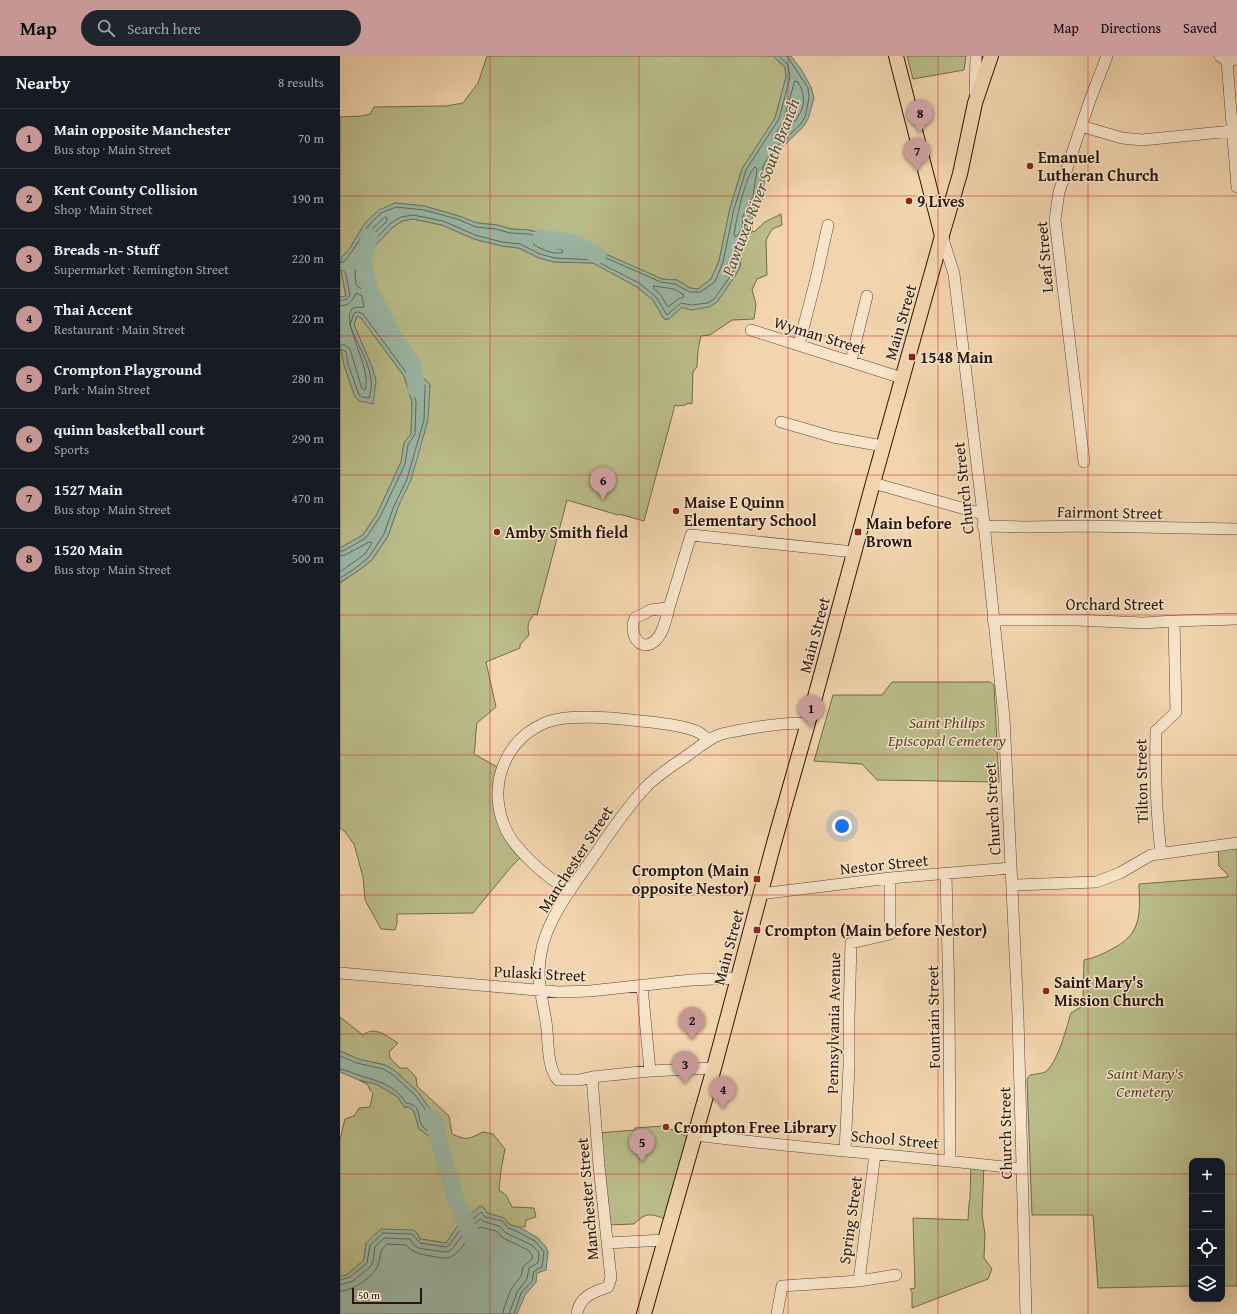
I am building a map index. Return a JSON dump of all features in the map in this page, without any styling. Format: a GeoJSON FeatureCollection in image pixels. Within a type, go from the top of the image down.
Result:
{"type":"FeatureCollection","features":[{"type":"Feature","properties":{"kind":"main road"},"geometry":{"type":"LineString","coordinates":[[896,56],[942,236]]}},
{"type":"Feature","properties":{"kind":"main road","name":"Main Street"},"geometry":{"type":"LineString","coordinates":[[644,1314],[714,1068],[760,894],[883,446],[960,174],[975,103],[991,56]]}},
{"type":"Feature","properties":{"kind":"street"},"geometry":{"type":"LineString","coordinates":[[975,103],[976,56]]}},
{"type":"Feature","properties":{"kind":"street","name":"Leaf Street"},"geometry":{"type":"LineString","coordinates":[[1084,462],[1055,220],[1059,192],[1081,126],[1107,56]]}},
{"type":"Feature","properties":{"kind":"street"},"geometry":{"type":"LineString","coordinates":[[1228,59],[1237,187]]}},
{"type":"Feature","properties":{"kind":"street"},"geometry":{"type":"LineString","coordinates":[[1081,126],[1122,138],[1142,140],[1232,131]]}},
{"type":"Feature","properties":{"kind":"street"},"geometry":{"type":"LineString","coordinates":[[798,344],[816,279],[828,225]]}},
{"type":"Feature","properties":{"kind":"street","name":"Church Street"},"geometry":{"type":"LineString","coordinates":[[942,236],[954,274],[983,514],[1004,717],[1018,1017],[1026,1314]]}},
{"type":"Feature","properties":{"kind":"street"},"geometry":{"type":"LineString","coordinates":[[851,361],[867,296]]}},
{"type":"Feature","properties":{"kind":"street","name":"Wyman Street"},"geometry":{"type":"LineString","coordinates":[[751,330],[902,378]]}},
{"type":"Feature","properties":{"kind":"street"},"geometry":{"type":"LineString","coordinates":[[781,422],[833,437],[883,446]]}},
{"type":"Feature","properties":{"kind":"street"},"geometry":{"type":"LineString","coordinates":[[873,483],[983,514]]}},
{"type":"Feature","properties":{"kind":"street","name":"Fairmont Street"},"geometry":{"type":"LineString","coordinates":[[984,526],[1025,528],[1086,526],[1237,529]]}},
{"type":"Feature","properties":{"kind":"street"},"geometry":{"type":"LineString","coordinates":[[669,608],[691,535],[854,552]]}},
{"type":"Feature","properties":{"kind":"street","name":"Orchard Street"},"geometry":{"type":"LineString","coordinates":[[993,620],[1077,620],[1143,623],[1237,619]]}},
{"type":"Feature","properties":{"kind":"street","name":"Tilton Street"},"geometry":{"type":"LineString","coordinates":[[1161,853],[1157,822],[1155,783],[1156,731],[1176,712],[1174,621]]}},
{"type":"Feature","properties":{"kind":"street"},"geometry":{"type":"LineString","coordinates":[[570,891],[556,883],[523,853],[504,826],[499,799],[501,774],[504,762],[510,750],[519,739],[548,722],[578,718],[605,718],[660,723],[699,732],[709,740]]}},
{"type":"Feature","properties":{"kind":"street","name":"Manchester Street"},"geometry":{"type":"LineString","coordinates":[[577,1314],[580,1303],[587,1296],[608,1287],[611,1278],[599,1166],[592,1077],[580,1080],[558,1080],[555,1077],[550,1057],[538,973],[541,952],[547,933],[570,891],[612,829],[646,787],[709,740],[719,735],[786,723],[808,723]]}},
{"type":"Feature","properties":{"kind":"street"},"geometry":{"type":"LineString","coordinates":[[1013,885],[1096,882],[1120,873],[1151,855],[1237,843]]}},
{"type":"Feature","properties":{"kind":"street","name":"Nestor Street"},"geometry":{"type":"LineString","coordinates":[[760,894],[890,878],[1011,868]]}},
{"type":"Feature","properties":{"kind":"street","name":"Fountain Street"},"geometry":{"type":"LineString","coordinates":[[946,874],[949,998],[950,1160]]}},
{"type":"Feature","properties":{"kind":"street","name":"Pennsylvania Avenue"},"geometry":{"type":"LineString","coordinates":[[845,1151],[852,943],[890,934],[890,878]]}},
{"type":"Feature","properties":{"kind":"street","name":"Pulaski Street"},"geometry":{"type":"LineString","coordinates":[[340,972],[559,992],[590,992],[691,980],[738,978]]}},
{"type":"Feature","properties":{"kind":"street"},"geometry":{"type":"LineString","coordinates":[[642,986],[650,1071]]}},
{"type":"Feature","properties":{"kind":"street"},"geometry":{"type":"LineString","coordinates":[[592,1077],[650,1071],[714,1068]]}},
{"type":"Feature","properties":{"kind":"street","name":"School Street"},"geometry":{"type":"LineString","coordinates":[[695,1135],[1022,1168]]}},
{"type":"Feature","properties":{"kind":"street","name":"Spring Street"},"geometry":{"type":"LineString","coordinates":[[777,1314],[782,1286],[858,1281],[875,1154]]}},
{"type":"Feature","properties":{"kind":"street"},"geometry":{"type":"LineString","coordinates":[[607,1243],[666,1240]]}},
{"type":"Feature","properties":{"kind":"street"},"geometry":{"type":"LineString","coordinates":[[858,1281],[896,1275]]}},
{"type":"Feature","properties":{"kind":"green space"},"geometry":{"type":"Polygon","coordinates":[[[487,56],[773,56],[785,67],[786,77],[775,118],[742,169],[730,208],[719,261],[711,279],[698,289],[690,288],[677,280],[662,279],[608,255],[529,230],[511,229],[497,225],[476,223],[459,216],[424,206],[395,203],[365,223],[350,248],[342,257],[340,266],[340,117],[370,114],[374,107],[446,106],[463,103],[478,83],[487,56]]]}},
{"type":"Feature","properties":{"kind":"green space"},"geometry":{"type":"Polygon","coordinates":[[[907,56],[966,56],[964,70],[913,79],[907,56]]]}},
{"type":"Feature","properties":{"kind":"green space"},"geometry":{"type":"Polygon","coordinates":[[[781,214],[782,225],[772,229],[766,240],[767,275],[757,279],[752,290],[756,304],[754,319],[732,320],[710,335],[701,336],[697,367],[693,372],[692,404],[687,403],[686,405],[675,405],[644,521],[567,500],[537,615],[534,614],[528,624],[529,635],[520,645],[520,648],[486,662],[496,707],[477,723],[474,754],[499,768],[504,821],[525,853],[511,867],[473,913],[397,914],[395,930],[381,929],[365,900],[363,877],[354,844],[340,828],[340,583],[372,560],[388,536],[398,507],[430,385],[412,365],[374,308],[369,290],[360,284],[358,273],[366,255],[393,227],[402,221],[413,219],[442,225],[474,239],[502,246],[519,248],[539,258],[554,262],[593,263],[637,287],[653,300],[664,319],[669,319],[682,307],[691,310],[717,302],[740,267],[742,245],[752,231],[754,232],[765,222],[781,214]]]}},
{"type":"Feature","properties":{"kind":"green space"},"geometry":{"type":"Polygon","coordinates":[[[340,266],[346,296],[340,297],[340,266]]]}},
{"type":"Feature","properties":{"kind":"green space"},"geometry":{"type":"Polygon","coordinates":[[[357,316],[361,318],[404,376],[412,402],[411,434],[404,443],[401,462],[377,514],[363,535],[340,548],[340,344],[344,365],[355,397],[376,381],[372,367],[354,325],[357,316]]]}},
{"type":"Feature","properties":{"kind":"green space","name":"Saint Philips Episcopal Cemetery"},"geometry":{"type":"Polygon","coordinates":[[[892,682],[990,682],[994,685],[999,782],[877,780],[862,764],[814,761],[833,695],[882,695],[892,682]]]}},
{"type":"Feature","properties":{"kind":"green space","name":"Saint Mary's Cemetery"},"geometry":{"type":"Polygon","coordinates":[[[1237,844],[1237,1286],[1225,1286],[1225,1158],[1189,1158],[1189,1286],[1098,1288],[1093,1215],[1032,1215],[1027,1079],[1030,1075],[1045,1072],[1054,1062],[1071,1013],[1081,1007],[1083,1001],[1084,960],[1102,954],[1122,943],[1134,930],[1139,914],[1139,884],[1228,877],[1228,875],[1219,866],[1218,846],[1237,844]]]}},
{"type":"Feature","properties":{"kind":"green space"},"geometry":{"type":"Polygon","coordinates":[[[340,1017],[363,1035],[372,1031],[377,1032],[386,1035],[398,1043],[389,1052],[390,1058],[400,1068],[407,1068],[416,1077],[417,1086],[449,1116],[452,1134],[461,1138],[471,1138],[483,1132],[493,1134],[505,1149],[499,1190],[506,1195],[512,1207],[534,1208],[536,1217],[526,1220],[525,1227],[519,1227],[510,1225],[504,1218],[487,1213],[483,1207],[457,1227],[446,1243],[420,1239],[417,1233],[366,1243],[364,1260],[348,1274],[340,1277],[340,1139],[345,1119],[354,1116],[359,1108],[370,1107],[373,1093],[368,1085],[359,1080],[376,1084],[398,1097],[404,1107],[409,1107],[414,1111],[419,1129],[433,1139],[444,1138],[444,1129],[418,1092],[395,1071],[385,1065],[358,1059],[340,1051],[340,1017]]]}},
{"type":"Feature","properties":{"kind":"green space"},"geometry":{"type":"Polygon","coordinates":[[[664,1126],[692,1139],[669,1220],[654,1215],[647,1215],[634,1224],[606,1225],[597,1133],[664,1126]]]}},
{"type":"Feature","properties":{"kind":"green space"},"geometry":{"type":"Polygon","coordinates":[[[971,1162],[984,1164],[982,1215],[985,1234],[984,1258],[992,1269],[988,1279],[912,1308],[912,1292],[910,1289],[915,1288],[913,1218],[968,1220],[971,1162]]]}},
{"type":"Feature","properties":{"kind":"water"},"geometry":{"type":"Polygon","coordinates":[[[773,56],[791,56],[801,69],[811,87],[814,98],[808,119],[803,127],[774,155],[766,168],[762,200],[752,219],[752,231],[742,245],[740,267],[717,302],[709,307],[691,310],[682,307],[669,319],[664,319],[653,300],[637,287],[593,263],[554,262],[539,258],[519,248],[502,246],[474,239],[442,225],[413,219],[402,221],[393,227],[366,255],[358,273],[360,284],[369,290],[374,309],[412,365],[430,385],[428,420],[411,480],[398,507],[388,536],[372,560],[340,582],[340,548],[363,535],[377,514],[401,462],[404,443],[411,434],[412,402],[404,376],[361,318],[357,316],[354,325],[372,367],[376,381],[373,404],[360,401],[355,397],[344,365],[340,344],[340,297],[346,296],[340,266],[342,257],[350,248],[365,223],[379,210],[395,203],[424,206],[477,223],[497,225],[511,229],[529,230],[608,255],[662,279],[677,280],[690,288],[698,289],[711,279],[719,261],[730,208],[742,169],[775,118],[786,77],[785,67],[773,56]]]}},
{"type":"Feature","properties":{"kind":"water"},"geometry":{"type":"Polygon","coordinates":[[[340,1051],[358,1059],[385,1065],[395,1071],[418,1092],[444,1129],[444,1138],[433,1139],[419,1129],[414,1111],[409,1107],[404,1107],[398,1097],[376,1084],[359,1080],[340,1072],[340,1051]]]}},
{"type":"Feature","properties":{"kind":"water"},"geometry":{"type":"Polygon","coordinates":[[[480,1206],[483,1207],[487,1213],[504,1218],[510,1225],[519,1227],[538,1238],[546,1247],[548,1252],[546,1270],[537,1273],[536,1282],[525,1295],[517,1314],[340,1314],[340,1277],[348,1274],[364,1260],[366,1243],[381,1229],[413,1230],[417,1233],[420,1239],[446,1243],[457,1227],[480,1206]]]}},
{"type":"Feature","properties":{"kind":"waterway","name":"Pawtuxet River South Branch"},"geometry":{"type":"LineString","coordinates":[[369,237],[363,264],[372,295],[391,332],[414,367],[416,389]]}},
{"type":"Feature","properties":{"kind":"waterway","name":"Pawtuxet River South Branch"},"geometry":{"type":"LineString","coordinates":[[541,238],[570,242],[598,255]]}},
{"type":"Feature","properties":{"kind":"waterway","name":"Pawtuxet River South Branch"},"geometry":{"type":"LineString","coordinates":[[430,1117],[433,1119],[455,1197],[473,1241]]}},
{"type":"Feature","properties":{"kind":"place","name":"1520 Main"},"geometry":{"type":"Point","coordinates":[920,133]}},
{"type":"Feature","properties":{"kind":"place","name":"Emanuel Lutheran Church"},"geometry":{"type":"Point","coordinates":[1030,166]}},
{"type":"Feature","properties":{"kind":"place","name":"1527 Main"},"geometry":{"type":"Point","coordinates":[917,171]}},
{"type":"Feature","properties":{"kind":"place","name":"9 Lives"},"geometry":{"type":"Point","coordinates":[909,201]}},
{"type":"Feature","properties":{"kind":"place","name":"1548 Main"},"geometry":{"type":"Point","coordinates":[912,357]}},
{"type":"Feature","properties":{"kind":"place","name":"quinn basketball court"},"geometry":{"type":"Point","coordinates":[603,500]}},
{"type":"Feature","properties":{"kind":"place","name":"Maise E Quinn Elementary School"},"geometry":{"type":"Point","coordinates":[676,511]}},
{"type":"Feature","properties":{"kind":"place","name":"Amby Smith field"},"geometry":{"type":"Point","coordinates":[497,532]}},
{"type":"Feature","properties":{"kind":"place","name":"Main before Brown"},"geometry":{"type":"Point","coordinates":[858,532]}},
{"type":"Feature","properties":{"kind":"place","name":"Main opposite Manchester"},"geometry":{"type":"Point","coordinates":[811,728]}},
{"type":"Feature","properties":{"kind":"place","name":"Crompton (Main opposite Nestor)"},"geometry":{"type":"Point","coordinates":[757,879]}},
{"type":"Feature","properties":{"kind":"place","name":"Crompton (Main before Nestor)"},"geometry":{"type":"Point","coordinates":[757,930]}},
{"type":"Feature","properties":{"kind":"place","name":"Saint Mary's Mission Church"},"geometry":{"type":"Point","coordinates":[1046,991]}},
{"type":"Feature","properties":{"kind":"place","name":"Kent County Collision"},"geometry":{"type":"Point","coordinates":[692,1040]}},
{"type":"Feature","properties":{"kind":"place","name":"Breads -n- Stuff"},"geometry":{"type":"Point","coordinates":[685,1084]}},
{"type":"Feature","properties":{"kind":"place","name":"Thai Accent"},"geometry":{"type":"Point","coordinates":[723,1109]}},
{"type":"Feature","properties":{"kind":"place","name":"Crompton Free Library"},"geometry":{"type":"Point","coordinates":[666,1127]}},
{"type":"Feature","properties":{"kind":"place","name":"Crompton Playground"},"geometry":{"type":"Point","coordinates":[642,1162]}}]}
